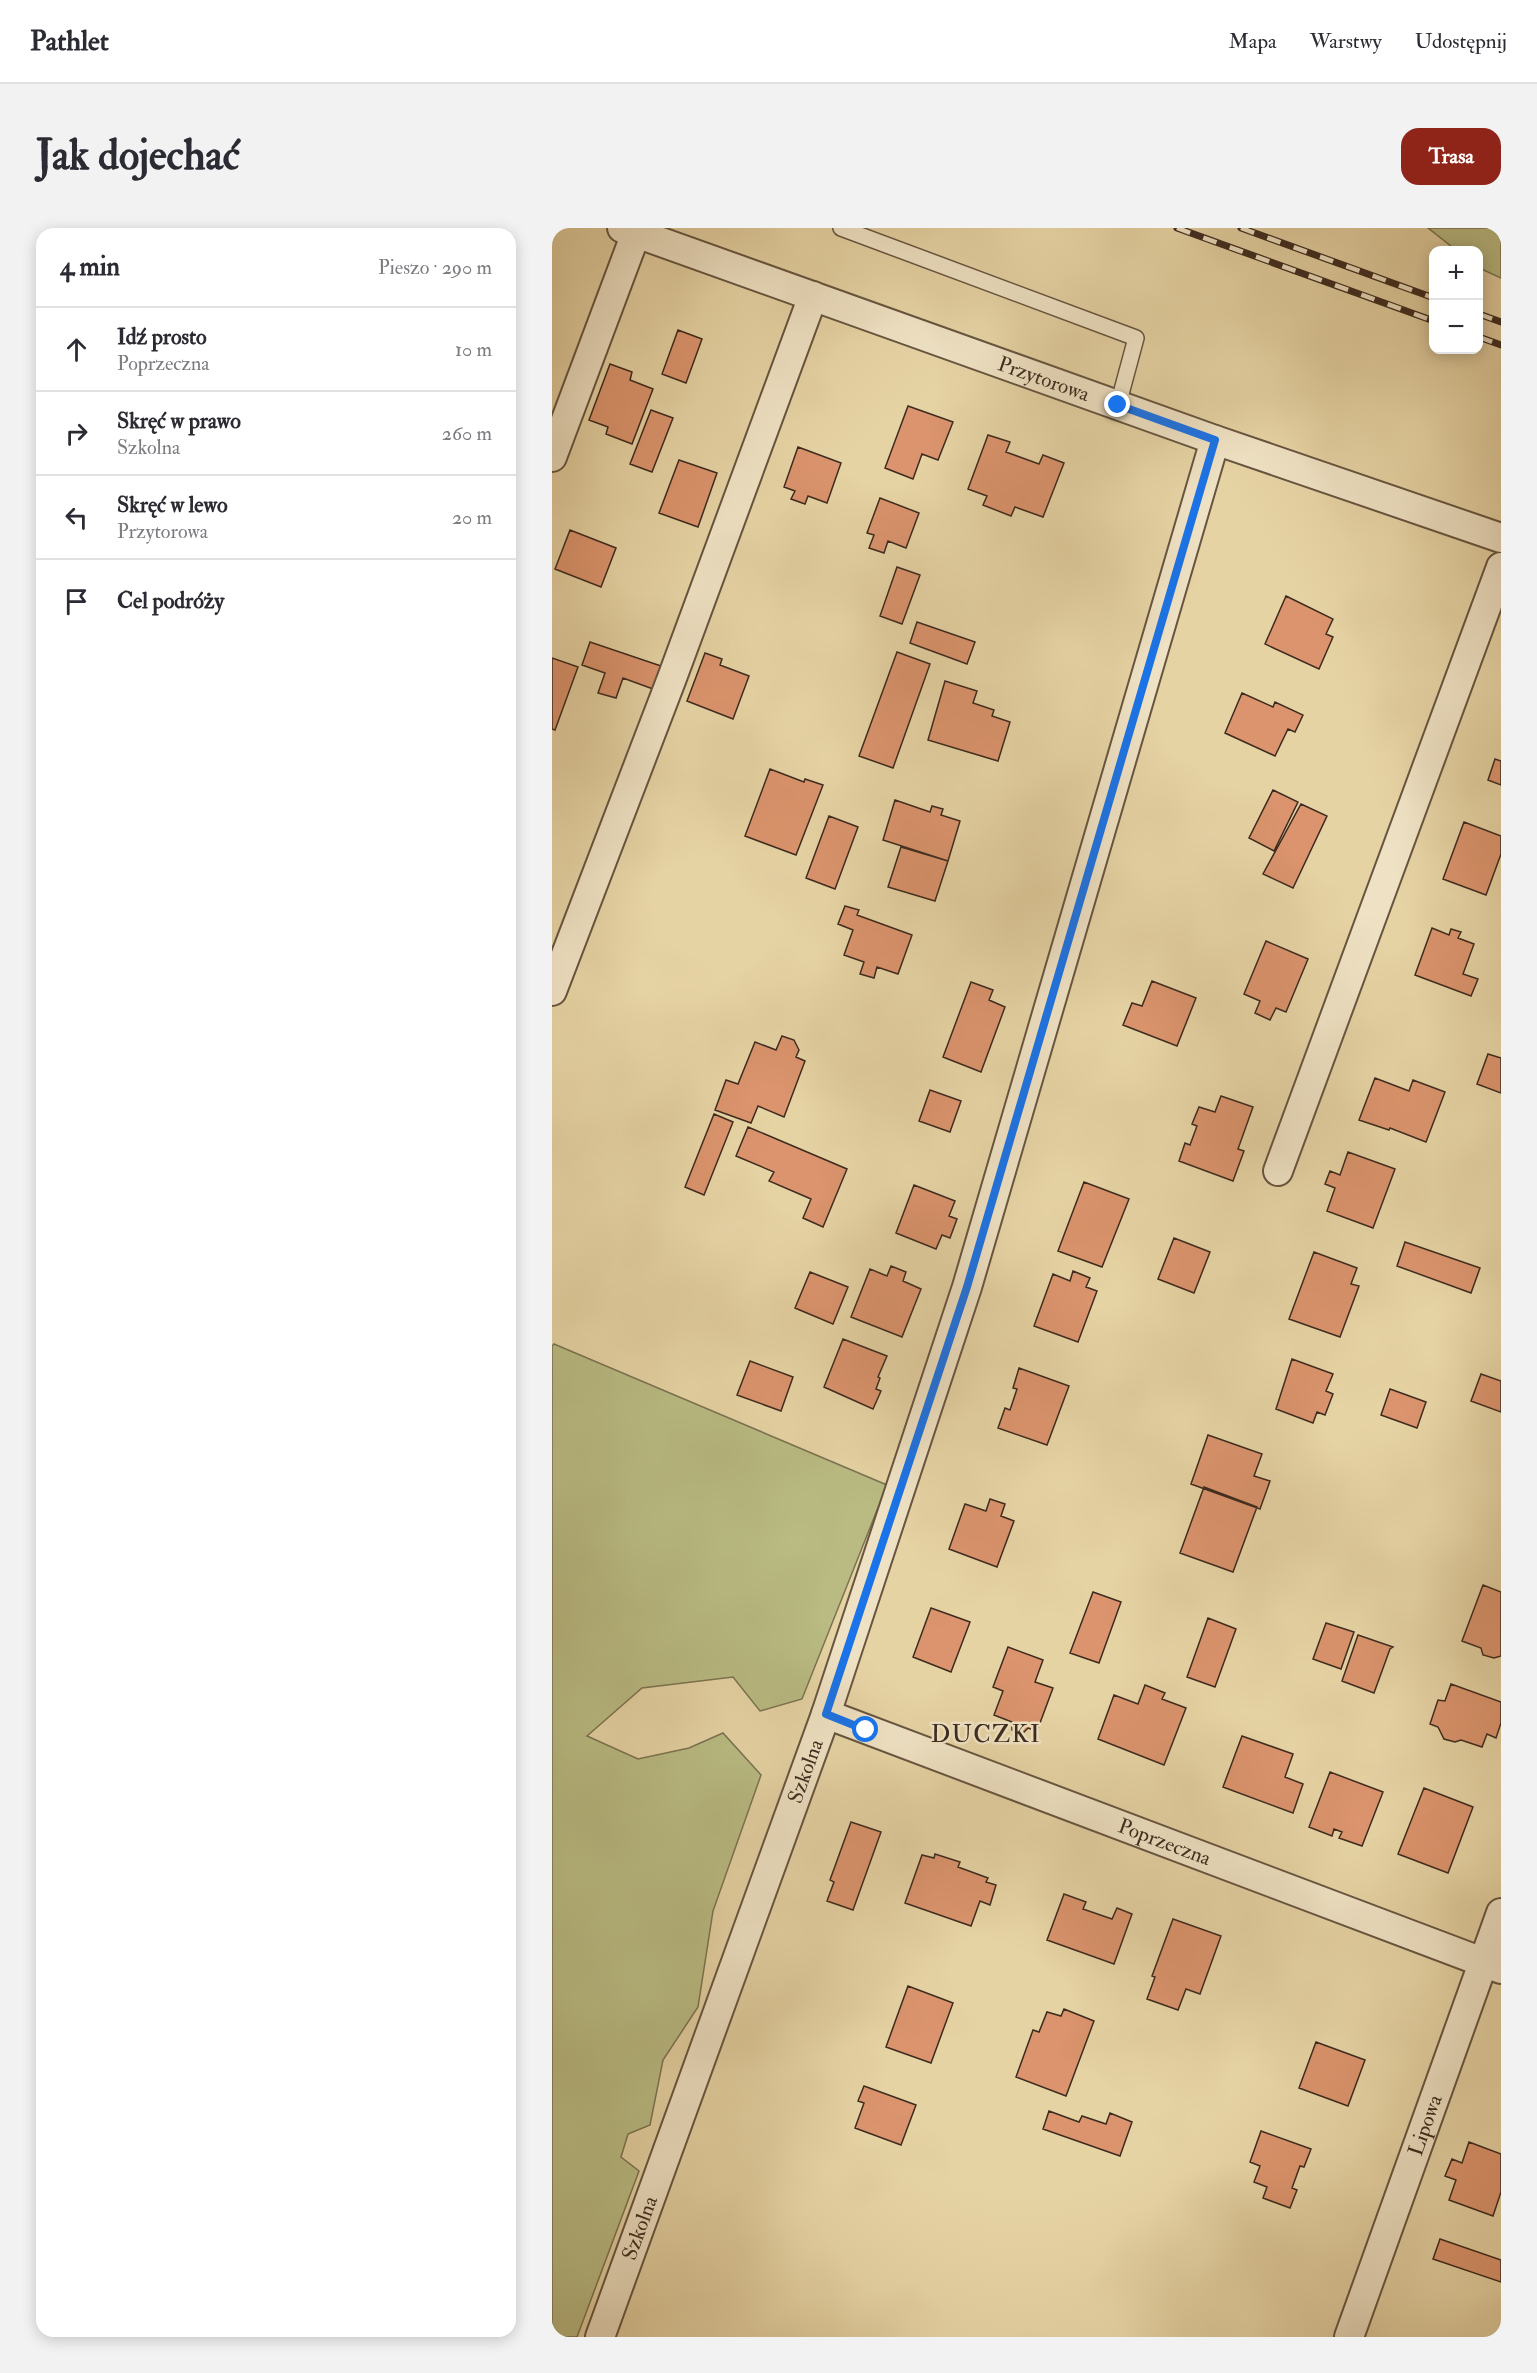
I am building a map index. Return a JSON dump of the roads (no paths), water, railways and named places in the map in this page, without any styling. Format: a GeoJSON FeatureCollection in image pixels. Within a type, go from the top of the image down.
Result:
{"type":"FeatureCollection","features":[{"type":"Feature","properties":{"kind":"street","name":"Przytorowa"},"geometry":{"type":"LineString","coordinates":[[629,230],[1215,440],[1501,538]]}},
{"type":"Feature","properties":{"kind":"street"},"geometry":{"type":"LineString","coordinates":[[552,457],[629,230]]}},
{"type":"Feature","properties":{"kind":"street"},"geometry":{"type":"LineString","coordinates":[[552,991],[676,667],[813,296]]}},
{"type":"Feature","properties":{"kind":"street","name":"Szkolna"},"geometry":{"type":"LineString","coordinates":[[600,2337],[826,1714],[967,1287],[1215,440]]}},
{"type":"Feature","properties":{"kind":"street"},"geometry":{"type":"LineString","coordinates":[[1278,1171],[1501,567]]}},
{"type":"Feature","properties":{"kind":"street","name":"Poprzeczna"},"geometry":{"type":"LineString","coordinates":[[826,1714],[1492,1966]]}},
{"type":"Feature","properties":{"kind":"street","name":"Lipowa"},"geometry":{"type":"LineString","coordinates":[[1349,2337],[1492,1966],[1501,1912]]}},
{"type":"Feature","properties":{"kind":"lane"},"geometry":{"type":"LineString","coordinates":[[841,228],[1136,338],[1118,405]]}},
{"type":"Feature","properties":{"kind":"railway"},"geometry":{"type":"LineString","coordinates":[[1177,228],[1429,319]]}},
{"type":"Feature","properties":{"kind":"railway"},"geometry":{"type":"LineString","coordinates":[[1241,228],[1429,296]]}},
{"type":"Feature","properties":{"kind":"railway"},"geometry":{"type":"LineString","coordinates":[[1483,315],[1501,322]]}},
{"type":"Feature","properties":{"kind":"railway"},"geometry":{"type":"LineString","coordinates":[[1483,338],[1501,345]]}},
{"type":"Feature","properties":{"kind":"district","name":"DUCZKI"},"geometry":{"type":"Point","coordinates":[986,1734]}}]}
